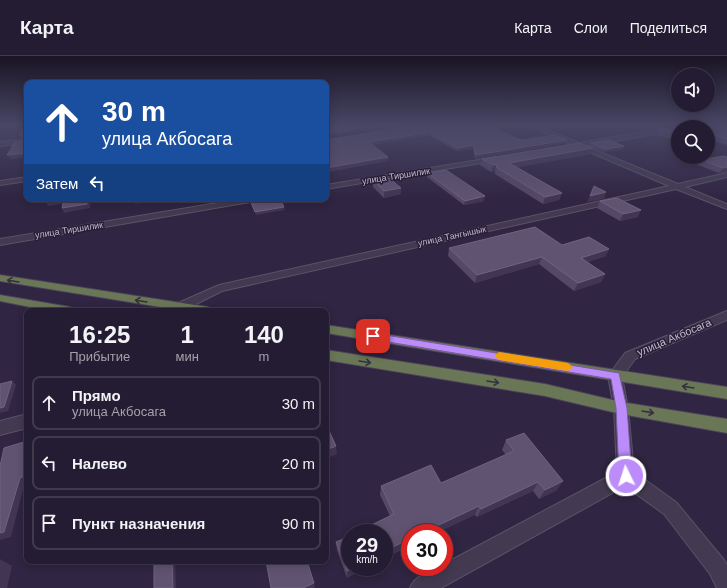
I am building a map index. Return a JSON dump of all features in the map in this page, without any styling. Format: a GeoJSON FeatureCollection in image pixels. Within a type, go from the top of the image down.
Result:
{"type":"FeatureCollection","features":[{"type":"Feature","properties":{"kind":"highway"},"geometry":{"type":"LineString","coordinates":[[0,278],[187,308]]}},
{"type":"Feature","properties":{"kind":"highway"},"geometry":{"type":"LineString","coordinates":[[0,298],[54,308]]}},
{"type":"Feature","properties":{"kind":"highway"},"geometry":{"type":"LineString","coordinates":[[329,329],[727,393]]}},
{"type":"Feature","properties":{"kind":"highway"},"geometry":{"type":"LineString","coordinates":[[329,355],[545,390],[621,408],[727,426]]}},
{"type":"Feature","properties":{"kind":"street"},"geometry":{"type":"LineString","coordinates":[[589,150],[727,207]]}},
{"type":"Feature","properties":{"kind":"street","name":"улица Тиршилик"},"geometry":{"type":"LineString","coordinates":[[329,187],[507,157]]}},
{"type":"Feature","properties":{"kind":"street","name":"улица Тангышык"},"geometry":{"type":"LineString","coordinates":[[180,307],[219,288],[727,175]]}},
{"type":"Feature","properties":{"kind":"street"},"geometry":{"type":"LineString","coordinates":[[0,183],[24,179]]}},
{"type":"Feature","properties":{"kind":"street","name":"улица Тиршилик"},"geometry":{"type":"LineString","coordinates":[[0,242],[238,202]]}},
{"type":"Feature","properties":{"kind":"street","name":"улица Акбосага"},"geometry":{"type":"LineString","coordinates":[[615,376],[630,356],[727,315]]}},
{"type":"Feature","properties":{"kind":"street"},"geometry":{"type":"LineString","coordinates":[[615,376],[621,408],[626,476],[670,508],[717,567],[727,586]]}},
{"type":"Feature","properties":{"kind":"street"},"geometry":{"type":"LineString","coordinates":[[0,428],[24,422]]}},
{"type":"Feature","properties":{"kind":"street"},"geometry":{"type":"LineString","coordinates":[[420,588],[626,476]]}},
{"type":"Feature","properties":{"kind":"building"},"geometry":{"type":"Polygon","coordinates":[[[10,150],[24,150],[24,153],[7,155],[10,150]]]}},
{"type":"Feature","properties":{"kind":"building"},"geometry":{"type":"Polygon","coordinates":[[[329,150],[379,150],[388,157],[329,167],[329,150]]]}},
{"type":"Feature","properties":{"kind":"building"},"geometry":{"type":"Polygon","coordinates":[[[475,150],[507,150],[476,155],[475,150]]]}},
{"type":"Feature","properties":{"kind":"building"},"geometry":{"type":"Polygon","coordinates":[[[538,150],[583,150],[509,163],[562,193],[545,197],[496,167],[498,165],[493,165],[482,159],[538,150]]]}},
{"type":"Feature","properties":{"kind":"building"},"geometry":{"type":"Polygon","coordinates":[[[715,157],[727,157],[727,167],[723,168],[712,164],[715,164],[715,157]]]}},
{"type":"Feature","properties":{"kind":"building"},"geometry":{"type":"Polygon","coordinates":[[[446,170],[485,196],[465,201],[427,173],[446,170]]]}},
{"type":"Feature","properties":{"kind":"building"},"geometry":{"type":"Polygon","coordinates":[[[389,178],[401,188],[384,191],[373,180],[389,178]]]}},
{"type":"Feature","properties":{"kind":"building"},"geometry":{"type":"Polygon","coordinates":[[[594,186],[606,192],[590,196],[594,186]]]}},
{"type":"Feature","properties":{"kind":"building"},"geometry":{"type":"Polygon","coordinates":[[[617,198],[641,210],[623,214],[600,201],[617,198]]]}},
{"type":"Feature","properties":{"kind":"building"},"geometry":{"type":"Polygon","coordinates":[[[63,202],[87,202],[87,204],[62,208],[63,202]]]}},
{"type":"Feature","properties":{"kind":"building"},"geometry":{"type":"Polygon","coordinates":[[[251,202],[282,202],[284,207],[255,212],[251,202]]]}},
{"type":"Feature","properties":{"kind":"building"},"geometry":{"type":"Polygon","coordinates":[[[535,227],[562,245],[589,237],[609,249],[581,258],[605,274],[578,283],[542,257],[477,275],[449,248],[535,227]]]}},
{"type":"Feature","properties":{"kind":"building"},"geometry":{"type":"Polygon","coordinates":[[[12,381],[4,407],[0,408],[0,384],[12,381]]]}},
{"type":"Feature","properties":{"kind":"building"},"geometry":{"type":"Polygon","coordinates":[[[329,431],[336,446],[329,449],[329,431]]]}},
{"type":"Feature","properties":{"kind":"building"},"geometry":{"type":"Polygon","coordinates":[[[524,433],[563,481],[545,490],[538,482],[481,509],[479,506],[441,524],[401,524],[401,543],[393,547],[393,524],[373,524],[394,514],[381,486],[431,465],[441,483],[514,451],[506,440],[524,433]]]}},
{"type":"Feature","properties":{"kind":"building"},"geometry":{"type":"Polygon","coordinates":[[[24,442],[24,476],[20,478],[4,532],[0,533],[0,466],[4,448],[24,442]]]}},
{"type":"Feature","properties":{"kind":"building"},"geometry":{"type":"Polygon","coordinates":[[[341,540],[341,555],[336,542],[341,540]]]}},
{"type":"Feature","properties":{"kind":"building"},"geometry":{"type":"Polygon","coordinates":[[[154,564],[172,564],[173,588],[154,588],[154,564]]]}},
{"type":"Feature","properties":{"kind":"building"},"geometry":{"type":"Polygon","coordinates":[[[267,564],[308,564],[314,583],[303,588],[271,588],[267,564]]]}},
{"type":"Feature","properties":{"kind":"slow traffic"},"geometry":{"type":"LineString","coordinates":[[499,356],[568,367]]}},
{"type":"Feature","properties":{"kind":"route"},"geometry":{"type":"LineString","coordinates":[[373,336],[546,363],[615,376],[621,408],[626,476]]}}]}
